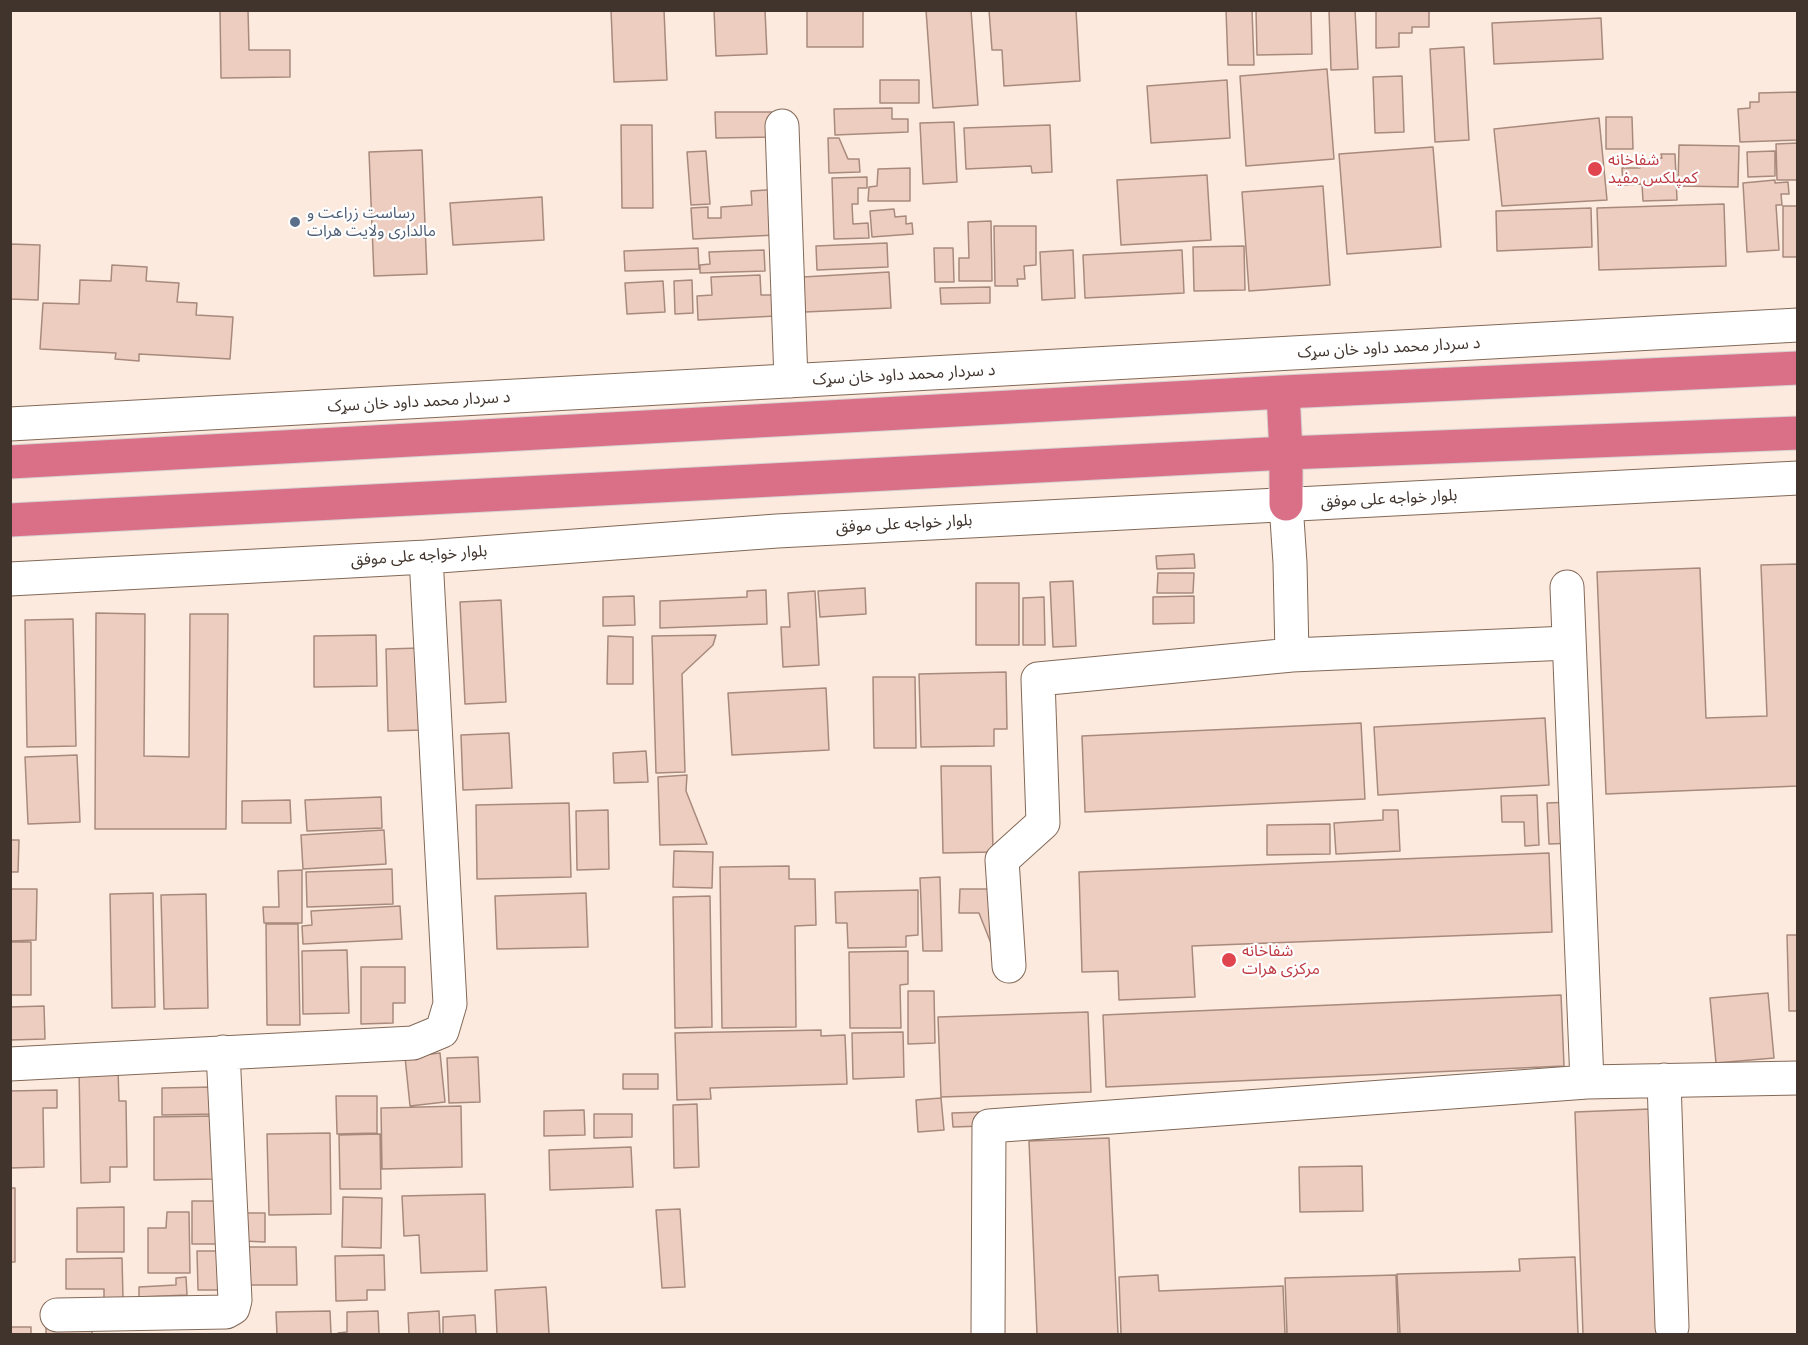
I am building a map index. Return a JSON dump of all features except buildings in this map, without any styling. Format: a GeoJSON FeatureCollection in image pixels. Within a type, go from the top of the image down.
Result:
{"type":"FeatureCollection","features":[{"type":"Feature","properties":{"kind":"highway"},"geometry":{"type":"LineString","coordinates":[[10,462],[1283,392],[1797,368]]}},
{"type":"Feature","properties":{"kind":"highway"},"geometry":{"type":"LineString","coordinates":[[1283,392],[1286,504]]}},
{"type":"Feature","properties":{"kind":"highway"},"geometry":{"type":"LineString","coordinates":[[10,520],[1286,453],[1797,433]]}},
{"type":"Feature","properties":{"kind":"street"},"geometry":{"type":"LineString","coordinates":[[782,126],[791,381]]}},
{"type":"Feature","properties":{"kind":"street","name":"د سردار محمد داود خان سړک"},"geometry":{"type":"LineString","coordinates":[[10,424],[1797,326]]}},
{"type":"Feature","properties":{"kind":"street","name":"بلوار خواجه علی موفق"},"geometry":{"type":"LineString","coordinates":[[10,579],[426,557],[777,531],[1797,478]]}},
{"type":"Feature","properties":{"kind":"street"},"geometry":{"type":"LineString","coordinates":[[1286,504],[1292,655]]}},
{"type":"Feature","properties":{"kind":"street"},"geometry":{"type":"LineString","coordinates":[[10,1064],[413,1042],[442,1031],[450,1004],[426,557]]}},
{"type":"Feature","properties":{"kind":"street"},"geometry":{"type":"LineString","coordinates":[[1567,587],[1587,1082]]}},
{"type":"Feature","properties":{"kind":"street"},"geometry":{"type":"LineString","coordinates":[[1009,966],[1002,860],[1043,823],[1038,679],[1292,655],[1568,643]]}},
{"type":"Feature","properties":{"kind":"street"},"geometry":{"type":"LineString","coordinates":[[57,1315],[226,1312],[233,1308],[235,1300],[224,1052]]}},
{"type":"Feature","properties":{"kind":"street"},"geometry":{"type":"LineString","coordinates":[[988,1335],[989,1126],[1587,1082],[1797,1078]]}},
{"type":"Feature","properties":{"kind":"street"},"geometry":{"type":"LineString","coordinates":[[1664,1080],[1672,1327]]}},
{"type":"Feature","properties":{"kind":"place","name":"شفاخانه کمپلکس مفید"},"geometry":{"type":"Point","coordinates":[1595,169]}},
{"type":"Feature","properties":{"kind":"place","name":"رساست زراعت و مالداری ولایت هرات"},"geometry":{"type":"Point","coordinates":[295,222]}},
{"type":"Feature","properties":{"kind":"place","name":"شفاخانه مرکزی هرات"},"geometry":{"type":"Point","coordinates":[1229,960]}}]}
